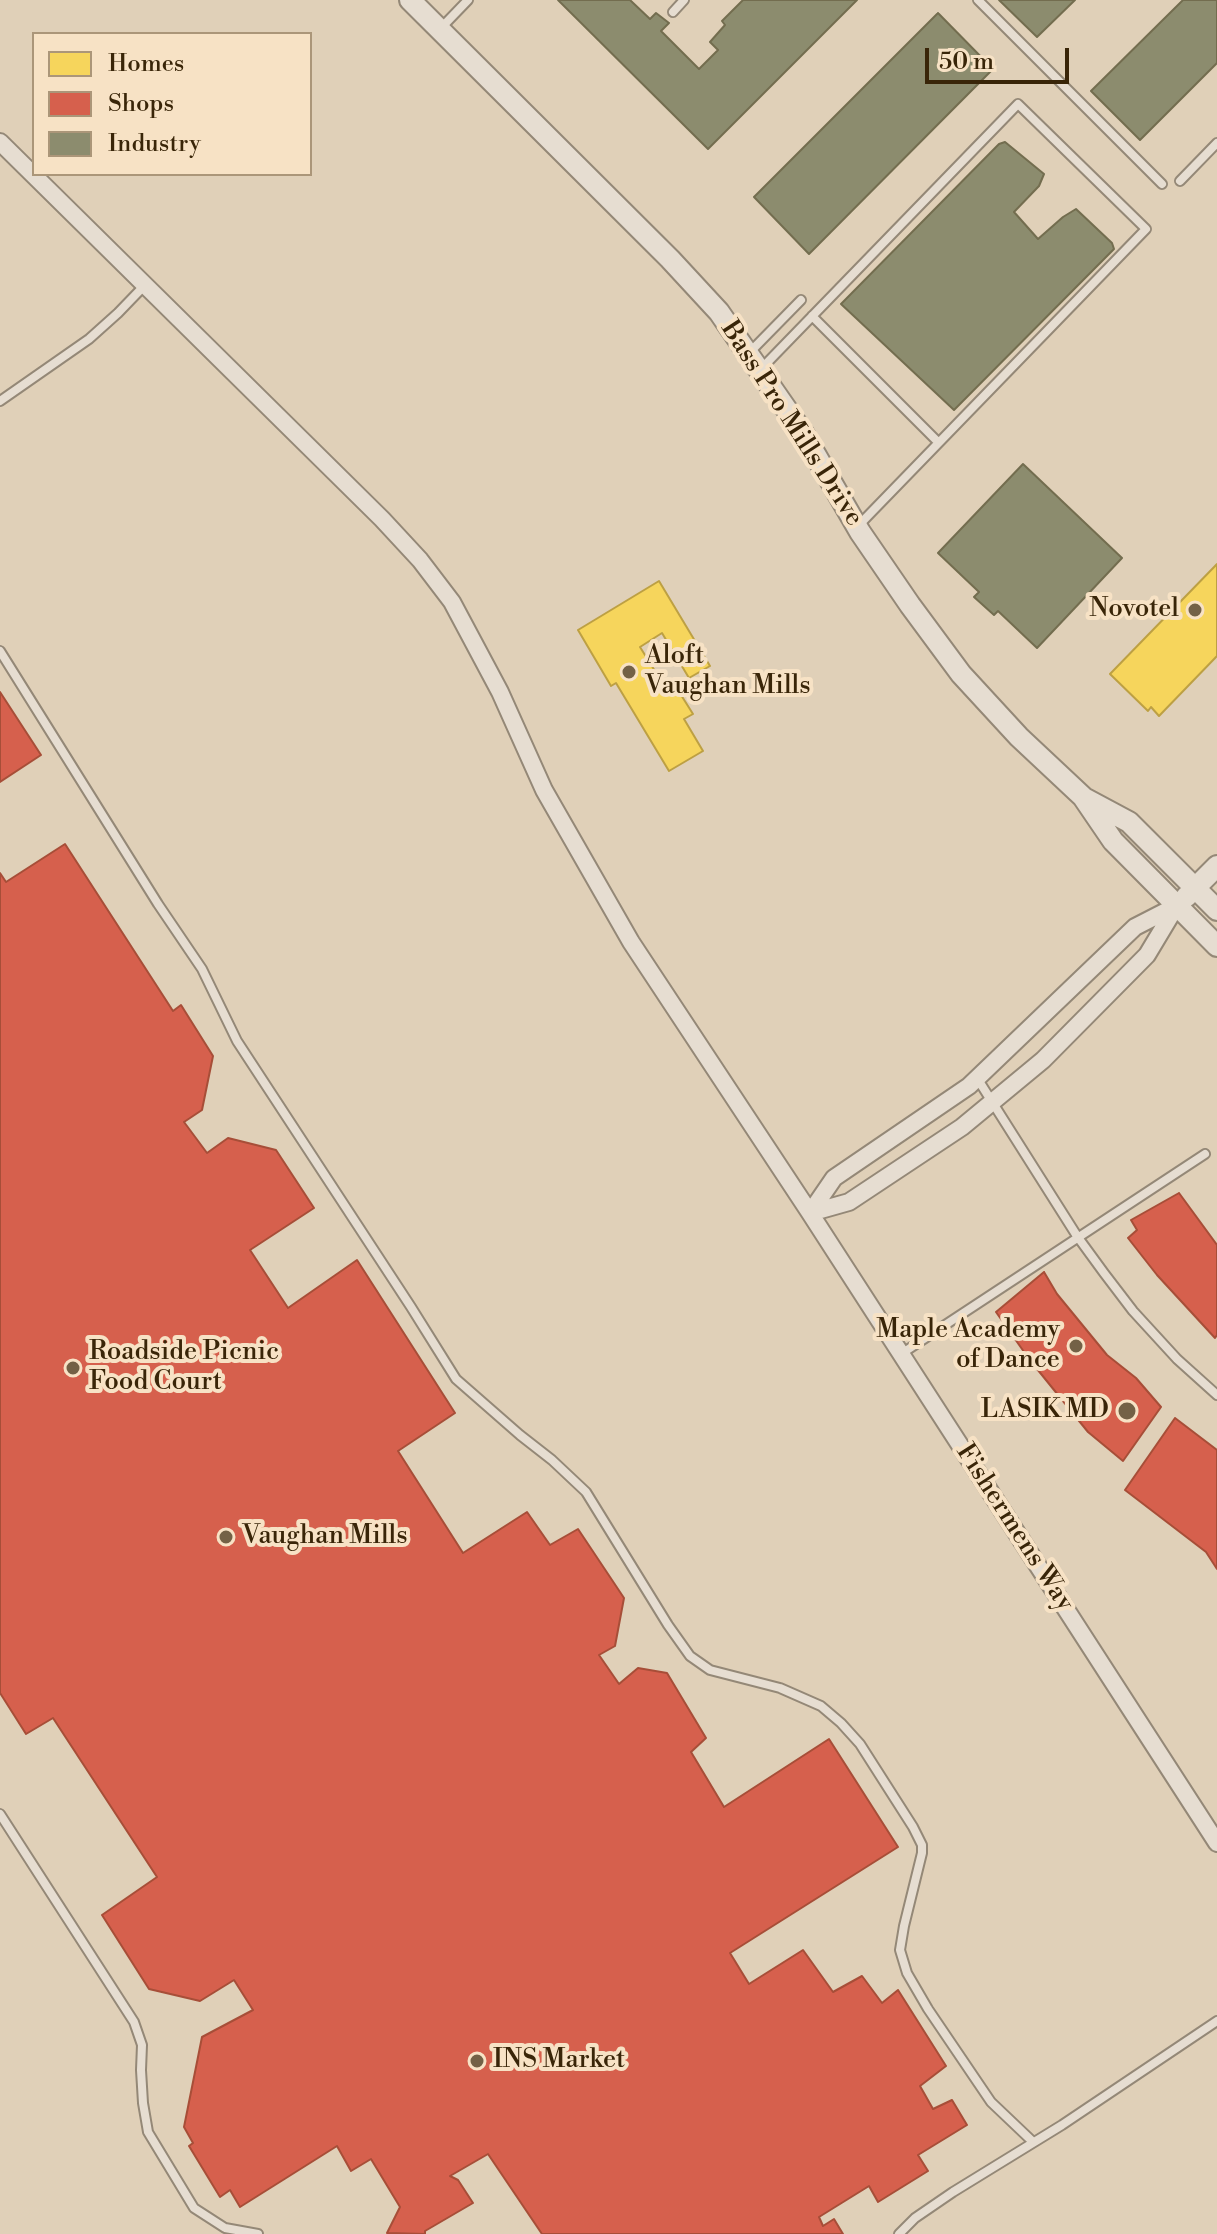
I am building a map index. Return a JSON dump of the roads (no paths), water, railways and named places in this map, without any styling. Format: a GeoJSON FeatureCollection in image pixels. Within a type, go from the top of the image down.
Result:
{"type":"FeatureCollection","features":[{"type":"Feature","properties":{"kind":"street","name":"Bass Pro Mills Drive"},"geometry":{"type":"LineString","coordinates":[[410,0],[670,259],[719,312],[803,433],[857,526],[961,674],[1019,737],[1083,797],[1113,841],[1217,946]]}},
{"type":"Feature","properties":{"kind":"street","name":"Fishermens Way"},"geometry":{"type":"LineString","coordinates":[[0,142],[32,174]]}},
{"type":"Feature","properties":{"kind":"street","name":"Fishermens Way"},"geometry":{"type":"LineString","coordinates":[[34,176],[382,519],[420,560],[452,602],[500,692],[544,790],[631,942],[1217,1843]]}},
{"type":"Feature","properties":{"kind":"street","name":"Bass Pro Mills Drive"},"geometry":{"type":"LineString","coordinates":[[1083,797],[1129,822],[1217,910]]}},
{"type":"Feature","properties":{"kind":"street"},"geometry":{"type":"LineString","coordinates":[[810,1213],[849,1202],[962,1127],[1043,1060],[1147,955],[1177,905],[1217,866]]}},
{"type":"Feature","properties":{"kind":"street"},"geometry":{"type":"LineString","coordinates":[[810,1213],[834,1178],[969,1086],[1135,927],[1177,905]]}},
{"type":"Feature","properties":{"kind":"lane"},"geometry":{"type":"LineString","coordinates":[[439,29],[468,0]]}},
{"type":"Feature","properties":{"kind":"lane"},"geometry":{"type":"LineString","coordinates":[[673,12],[684,0]]}},
{"type":"Feature","properties":{"kind":"lane"},"geometry":{"type":"LineString","coordinates":[[978,0],[1162,184]]}},
{"type":"Feature","properties":{"kind":"lane"},"geometry":{"type":"LineString","coordinates":[[754,362],[812,316],[1018,104],[1146,229],[857,526]]}},
{"type":"Feature","properties":{"kind":"lane"},"geometry":{"type":"LineString","coordinates":[[1180,181],[1217,143]]}},
{"type":"Feature","properties":{"kind":"lane"},"geometry":{"type":"LineString","coordinates":[[0,401],[89,339],[145,285]]}},
{"type":"Feature","properties":{"kind":"lane"},"geometry":{"type":"LineString","coordinates":[[754,362],[801,300]]}},
{"type":"Feature","properties":{"kind":"lane"},"geometry":{"type":"LineString","coordinates":[[812,316],[938,442]]}},
{"type":"Feature","properties":{"kind":"lane"},"geometry":{"type":"LineString","coordinates":[[0,651],[202,969],[237,1041],[456,1379],[586,1492],[690,1656],[710,1670],[780,1688],[821,1706],[860,1744],[922,1845],[900,1950],[907,1973],[991,2102],[1032,2141]]}},
{"type":"Feature","properties":{"kind":"lane"},"geometry":{"type":"LineString","coordinates":[[977,1078],[1077,1236],[1133,1311],[1177,1359],[1217,1395]]}},
{"type":"Feature","properties":{"kind":"lane"},"geometry":{"type":"LineString","coordinates":[[901,1354],[1205,1154]]}},
{"type":"Feature","properties":{"kind":"lane"},"geometry":{"type":"LineString","coordinates":[[0,1814],[134,2022],[142,2045],[142,2092],[148,2132],[194,2208],[225,2228],[258,2234]]}},
{"type":"Feature","properties":{"kind":"lane"},"geometry":{"type":"LineString","coordinates":[[899,2234],[940,2200],[1062,2125],[1217,2021]]}},
{"type":"Feature","properties":{"kind":"place","name":"Novotel"},"geometry":{"type":"Point","coordinates":[1195,610]}},
{"type":"Feature","properties":{"kind":"place","name":"Aloft Vaughan Mills"},"geometry":{"type":"Point","coordinates":[629,672]}},
{"type":"Feature","properties":{"kind":"place","name":"Maple Academy of Dance"},"geometry":{"type":"Point","coordinates":[1076,1346]}},
{"type":"Feature","properties":{"kind":"place","name":"Roadside Picnic Food Court"},"geometry":{"type":"Point","coordinates":[73,1368]}},
{"type":"Feature","properties":{"kind":"place","name":"LASIK MD"},"geometry":{"type":"Point","coordinates":[1127,1411]}},
{"type":"Feature","properties":{"kind":"place","name":"Vaughan Mills"},"geometry":{"type":"Point","coordinates":[226,1537]}},
{"type":"Feature","properties":{"kind":"place","name":"INS Market"},"geometry":{"type":"Point","coordinates":[477,2061]}}]}
